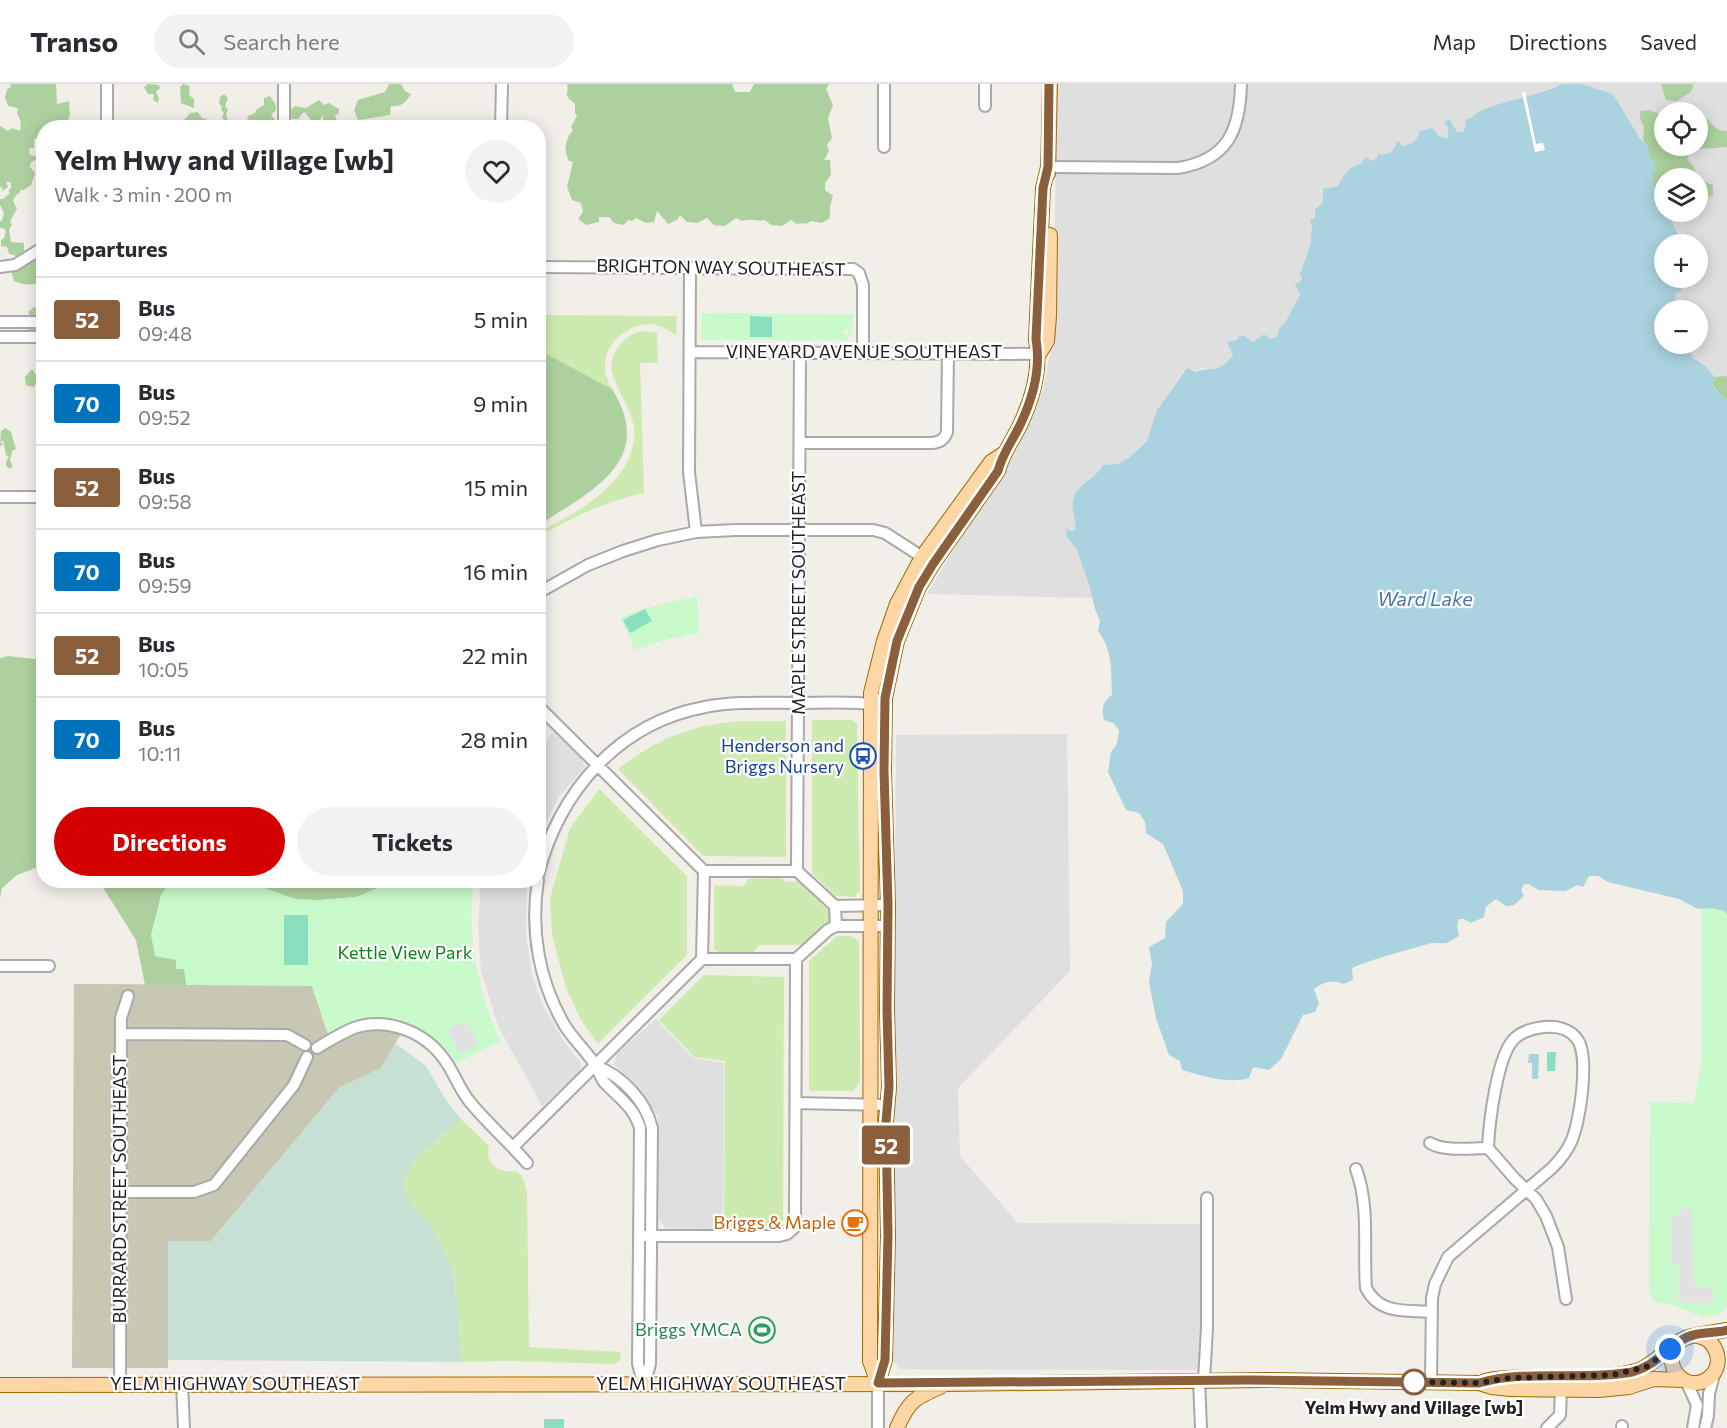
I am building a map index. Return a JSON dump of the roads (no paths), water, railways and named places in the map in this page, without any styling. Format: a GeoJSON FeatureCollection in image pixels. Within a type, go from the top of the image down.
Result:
{"type":"FeatureCollection","features":[{"type":"Feature","properties":{"kind":"main road"},"geometry":{"type":"LineString","coordinates":[[878,1383],[870,1361],[872,926],[870,703],[884,641],[897,604],[927,560],[998,471],[1003,454],[1020,425],[1031,397],[1039,354],[1036,339],[1043,188],[1048,167],[1050,84]]}},
{"type":"Feature","properties":{"kind":"main road"},"geometry":{"type":"LineString","coordinates":[[878,1383],[885,1360],[888,905],[884,771],[885,706],[897,641],[927,560]]}},
{"type":"Feature","properties":{"kind":"main road"},"geometry":{"type":"LineString","coordinates":[[1727,1330],[1684,1338],[1672,1353],[1671,1363],[1675,1373],[1684,1381],[1693,1383],[1703,1381],[1716,1369],[1727,1353]]}},
{"type":"Feature","properties":{"kind":"main road"},"geometry":{"type":"LineString","coordinates":[[1692,1336],[1703,1338],[1713,1344],[1718,1354],[1716,1369]]}},
{"type":"Feature","properties":{"kind":"main road","name":"YELM HIGHWAY SOUTHEAST"},"geometry":{"type":"LineString","coordinates":[[0,1385],[182,1383],[438,1386],[947,1384],[1202,1380],[1479,1383],[1509,1378],[1602,1376],[1635,1371],[1656,1361],[1677,1344]]}},
{"type":"Feature","properties":{"kind":"main road","name":"YELM HIGHWAY SOUTHEAST"},"geometry":{"type":"LineString","coordinates":[[1479,1383],[1509,1389],[1599,1390],[1629,1387],[1654,1379],[1684,1381]]}},
{"type":"Feature","properties":{"kind":"main road"},"geometry":{"type":"LineString","coordinates":[[897,1428],[903,1412],[915,1398],[947,1384]]}},
{"type":"Feature","properties":{"kind":"street"},"geometry":{"type":"LineString","coordinates":[[107,84],[107,120]]}},
{"type":"Feature","properties":{"kind":"street"},"geometry":{"type":"LineString","coordinates":[[284,84],[284,120]]}},
{"type":"Feature","properties":{"kind":"street"},"geometry":{"type":"LineString","coordinates":[[501,120],[502,84]]}},
{"type":"Feature","properties":{"kind":"street"},"geometry":{"type":"LineString","coordinates":[[884,84],[884,147]]}},
{"type":"Feature","properties":{"kind":"street"},"geometry":{"type":"LineString","coordinates":[[985,84],[985,106]]}},
{"type":"Feature","properties":{"kind":"street"},"geometry":{"type":"LineString","coordinates":[[1048,167],[1178,168],[1208,160],[1227,143],[1234,132],[1238,120],[1241,84]]}},
{"type":"Feature","properties":{"kind":"street"},"geometry":{"type":"LineString","coordinates":[[0,267],[15,265],[36,252]]}},
{"type":"Feature","properties":{"kind":"street","name":"BRIGHTON WAY SOUTHEAST"},"geometry":{"type":"LineString","coordinates":[[546,267],[854,269],[859,273],[863,285],[863,352]]}},
{"type":"Feature","properties":{"kind":"street"},"geometry":{"type":"LineString","coordinates":[[690,267],[689,479],[696,532]]}},
{"type":"Feature","properties":{"kind":"street"},"geometry":{"type":"LineString","coordinates":[[0,321],[36,321]]}},
{"type":"Feature","properties":{"kind":"street"},"geometry":{"type":"LineString","coordinates":[[0,338],[36,338]]}},
{"type":"Feature","properties":{"kind":"street","name":"VINEYARD AVENUE SOUTHEAST"},"geometry":{"type":"LineString","coordinates":[[690,352],[1039,354]]}},
{"type":"Feature","properties":{"kind":"street","name":"MAPLE STREET SOUTHEAST"},"geometry":{"type":"LineString","coordinates":[[797,871],[800,352]]}},
{"type":"Feature","properties":{"kind":"street"},"geometry":{"type":"LineString","coordinates":[[800,443],[940,442],[945,438],[947,432],[948,352]]}},
{"type":"Feature","properties":{"kind":"street"},"geometry":{"type":"LineString","coordinates":[[0,497],[36,497]]}},
{"type":"Feature","properties":{"kind":"street"},"geometry":{"type":"LineString","coordinates":[[546,588],[588,564],[623,551],[658,540],[696,532],[873,530],[885,532],[927,560]]}},
{"type":"Feature","properties":{"kind":"street"},"geometry":{"type":"LineString","coordinates":[[546,846],[563,809],[583,781],[618,747],[646,729],[690,711],[725,704],[870,703],[885,706]]}},
{"type":"Feature","properties":{"kind":"street"},"geometry":{"type":"LineString","coordinates":[[546,714],[704,872],[797,871],[835,906],[888,905]]}},
{"type":"Feature","properties":{"kind":"street"},"geometry":{"type":"LineString","coordinates":[[513,1147],[702,959],[704,872]]}},
{"type":"Feature","properties":{"kind":"street"},"geometry":{"type":"LineString","coordinates":[[537,888],[536,932],[545,980],[565,1025],[596,1066],[602,1080],[637,1117],[640,1128],[638,1364],[644,1385]]}},
{"type":"Feature","properties":{"kind":"street"},"geometry":{"type":"LineString","coordinates":[[835,906],[836,926]]}},
{"type":"Feature","properties":{"kind":"street"},"geometry":{"type":"LineString","coordinates":[[702,959],[796,959],[828,930],[836,926],[888,926]]}},
{"type":"Feature","properties":{"kind":"street"},"geometry":{"type":"LineString","coordinates":[[639,1236],[779,1236],[792,1231],[796,1221],[796,959]]}},
{"type":"Feature","properties":{"kind":"street"},"geometry":{"type":"LineString","coordinates":[[0,966],[50,966]]}},
{"type":"Feature","properties":{"kind":"street","name":"BURRARD STREET SOUTHEAST"},"geometry":{"type":"LineString","coordinates":[[120,1384],[121,1018],[128,996]]}},
{"type":"Feature","properties":{"kind":"street"},"geometry":{"type":"LineString","coordinates":[[307,1057],[315,1056],[317,1048],[346,1032],[365,1025],[382,1024],[401,1027],[425,1040],[438,1052],[451,1069],[469,1102],[527,1163]]}},
{"type":"Feature","properties":{"kind":"street"},"geometry":{"type":"LineString","coordinates":[[1431,1382],[1430,1312],[1435,1284],[1448,1257],[1544,1175],[1565,1154],[1576,1128],[1581,1105],[1583,1061],[1582,1051],[1575,1036],[1566,1030],[1545,1027],[1530,1029],[1513,1039],[1503,1063],[1494,1100],[1488,1148]]}},
{"type":"Feature","properties":{"kind":"street"},"geometry":{"type":"LineString","coordinates":[[121,1034],[287,1035],[305,1045],[310,1043],[317,1048]]}},
{"type":"Feature","properties":{"kind":"street"},"geometry":{"type":"LineString","coordinates":[[305,1045],[303,1053],[307,1057]]}},
{"type":"Feature","properties":{"kind":"street"},"geometry":{"type":"LineString","coordinates":[[120,1192],[194,1192],[214,1185],[294,1085],[307,1057]]}},
{"type":"Feature","properties":{"kind":"street"},"geometry":{"type":"LineString","coordinates":[[596,1066],[612,1072],[642,1103],[649,1114],[652,1128],[650,1364],[644,1385]]}},
{"type":"Feature","properties":{"kind":"street"},"geometry":{"type":"LineString","coordinates":[[796,1104],[887,1105]]}},
{"type":"Feature","properties":{"kind":"street"},"geometry":{"type":"LineString","coordinates":[[1430,1143],[1435,1146],[1452,1148],[1488,1148],[1536,1199],[1554,1234],[1566,1299]]}},
{"type":"Feature","properties":{"kind":"street"},"geometry":{"type":"LineString","coordinates":[[1356,1169],[1365,1203],[1365,1280],[1371,1298],[1380,1306],[1390,1309],[1430,1312]]}},
{"type":"Feature","properties":{"kind":"street"},"geometry":{"type":"LineString","coordinates":[[1201,1428],[1202,1380],[1208,1317],[1207,1198]]}},
{"type":"Feature","properties":{"kind":"street"},"geometry":{"type":"LineString","coordinates":[[1705,1428],[1709,1394],[1716,1369]]}},
{"type":"Feature","properties":{"kind":"street"},"geometry":{"type":"LineString","coordinates":[[1684,1381],[1696,1404],[1694,1428]]}},
{"type":"Feature","properties":{"kind":"street"},"geometry":{"type":"LineString","coordinates":[[182,1383],[184,1428]]}},
{"type":"Feature","properties":{"kind":"street"},"geometry":{"type":"LineString","coordinates":[[878,1383],[878,1428]]}},
{"type":"Feature","properties":{"kind":"street"},"geometry":{"type":"LineString","coordinates":[[1548,1428],[1560,1415],[1561,1389]]}},
{"type":"Feature","properties":{"kind":"water","name":"Ward Lake"},"geometry":{"type":"Polygon","coordinates":[[[1562,84],[1581,84],[1613,94],[1639,137],[1648,147],[1649,157],[1653,160],[1655,168],[1652,175],[1654,222],[1672,222],[1678,234],[1654,234],[1654,288],[1681,288],[1681,291],[1675,294],[1676,300],[1654,300],[1654,354],[1691,354],[1715,377],[1712,385],[1727,400],[1727,914],[1712,908],[1698,909],[1679,899],[1608,882],[1598,876],[1589,876],[1583,887],[1578,885],[1565,891],[1539,890],[1524,884],[1521,890],[1524,896],[1514,905],[1506,906],[1496,899],[1486,907],[1484,917],[1471,923],[1459,919],[1457,925],[1459,936],[1449,942],[1431,943],[1372,961],[1352,968],[1353,980],[1343,984],[1328,982],[1314,989],[1319,1003],[1315,1012],[1303,1015],[1281,1059],[1269,1070],[1253,1067],[1249,1078],[1232,1080],[1182,1070],[1180,1061],[1169,1055],[1156,1018],[1149,982],[1152,964],[1149,947],[1165,938],[1166,922],[1183,904],[1183,891],[1163,844],[1146,833],[1145,822],[1139,813],[1126,810],[1108,772],[1111,752],[1117,744],[1119,730],[1113,723],[1104,720],[1104,706],[1112,695],[1109,653],[1098,631],[1100,621],[1077,550],[1067,537],[1066,528],[1070,531],[1075,530],[1073,501],[1075,495],[1103,465],[1118,464],[1130,457],[1147,441],[1157,410],[1187,368],[1195,372],[1223,365],[1233,355],[1227,342],[1237,340],[1239,336],[1245,336],[1253,342],[1264,334],[1271,339],[1277,336],[1279,328],[1284,324],[1300,295],[1295,284],[1302,279],[1300,274],[1312,233],[1310,219],[1315,219],[1315,209],[1323,202],[1323,189],[1338,186],[1347,172],[1362,163],[1365,157],[1373,161],[1377,158],[1378,153],[1381,155],[1392,152],[1398,141],[1403,146],[1412,143],[1420,131],[1432,128],[1439,136],[1448,139],[1448,128],[1444,121],[1450,120],[1457,132],[1463,132],[1466,126],[1465,120],[1482,110],[1562,84]]]}},
{"type":"Feature","properties":{"kind":"water"},"geometry":{"type":"Polygon","coordinates":[[[1529,1054],[1539,1054],[1538,1079],[1532,1079],[1532,1063],[1528,1063],[1529,1054]]]}},
{"type":"Feature","properties":{"kind":"place","name":"Henderson and Briggs Nursery"},"geometry":{"type":"Point","coordinates":[863,756]}},
{"type":"Feature","properties":{"kind":"place","name":"Briggs & Maple"},"geometry":{"type":"Point","coordinates":[855,1223]}},
{"type":"Feature","properties":{"kind":"place","name":"Briggs YMCA"},"geometry":{"type":"Point","coordinates":[762,1330]}},
{"type":"Feature","properties":{"kind":"place","name":"Yelm Hwy and Village [wb]"},"geometry":{"type":"Point","coordinates":[1414,1382]}},
{"type":"Feature","properties":{"kind":"park label","name":"Kettle View Park"},"geometry":{"type":"Point","coordinates":[405,953]}}]}
